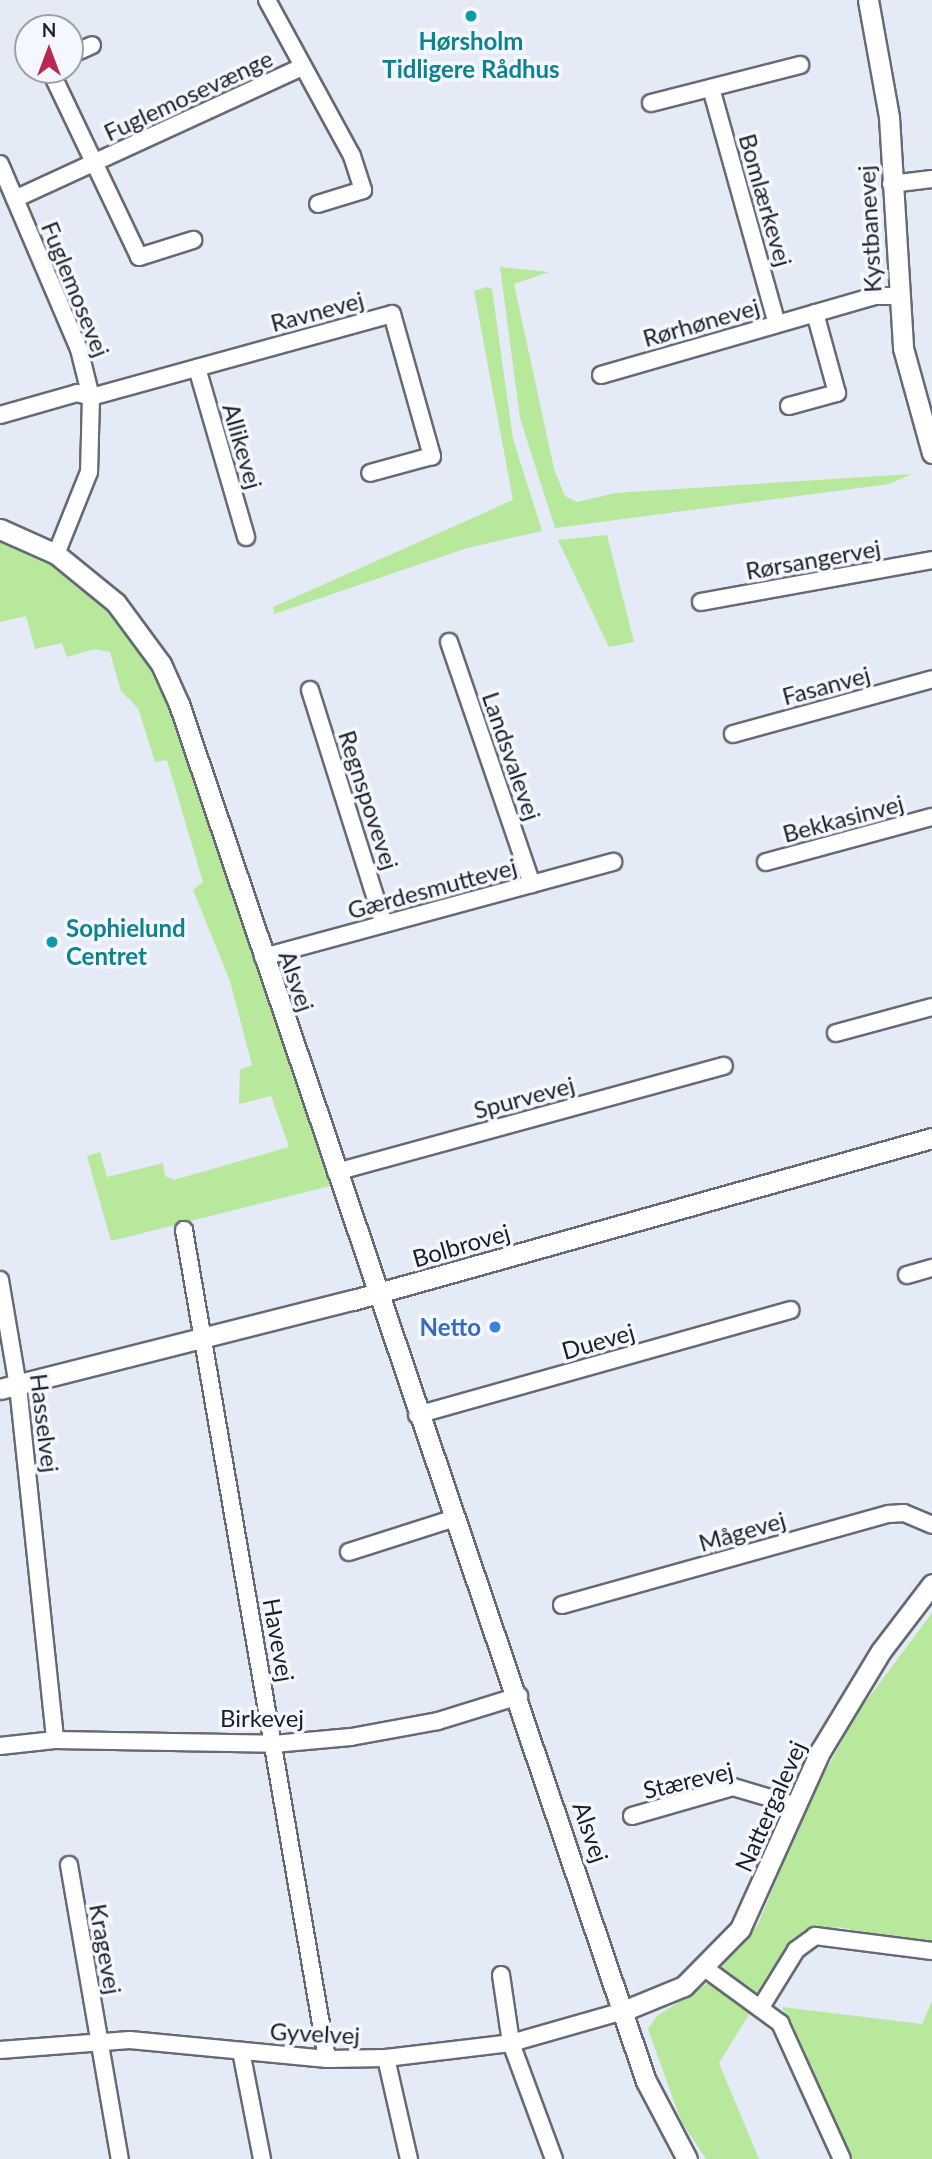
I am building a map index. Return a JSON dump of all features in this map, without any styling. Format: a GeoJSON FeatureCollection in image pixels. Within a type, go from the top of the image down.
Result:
{"type":"FeatureCollection","features":[{"type":"Feature","properties":{"kind":"street","name":"Fuglemosevænge"},"geometry":{"type":"LineString","coordinates":[[267,0],[352,156],[363,190],[318,204]]}},
{"type":"Feature","properties":{"kind":"street","name":"Kystbanevej"},"geometry":{"type":"LineString","coordinates":[[868,0],[883,61],[897,296],[906,361],[932,453]]}},
{"type":"Feature","properties":{"kind":"street"},"geometry":{"type":"LineString","coordinates":[[84,49],[92,45]]}},
{"type":"Feature","properties":{"kind":"street"},"geometry":{"type":"LineString","coordinates":[[651,103],[800,65]]}},
{"type":"Feature","properties":{"kind":"street","name":"Fuglemosevænge"},"geometry":{"type":"LineString","coordinates":[[15,199],[94,165],[302,67]]}},
{"type":"Feature","properties":{"kind":"street","name":"Fuglemosevænge"},"geometry":{"type":"LineString","coordinates":[[56,84],[139,257],[193,240]]}},
{"type":"Feature","properties":{"kind":"street","name":"Bomlærkevej"},"geometry":{"type":"LineString","coordinates":[[711,88],[777,324]]}},
{"type":"Feature","properties":{"kind":"street","name":"Fuglemosevej"},"geometry":{"type":"LineString","coordinates":[[0,164],[79,349],[90,397],[89,472],[56,554]]}},
{"type":"Feature","properties":{"kind":"street"},"geometry":{"type":"LineString","coordinates":[[891,184],[932,179]]}},
{"type":"Feature","properties":{"kind":"street","name":"Rørhønevej"},"geometry":{"type":"LineString","coordinates":[[601,375],[875,296],[897,296]]}},
{"type":"Feature","properties":{"kind":"street"},"geometry":{"type":"LineString","coordinates":[[789,406],[837,393],[815,313]]}},
{"type":"Feature","properties":{"kind":"street","name":"Ravnevej"},"geometry":{"type":"LineString","coordinates":[[0,415],[77,393],[90,397],[392,314],[432,456],[370,473]]}},
{"type":"Feature","properties":{"kind":"street","name":"Allikevej"},"geometry":{"type":"LineString","coordinates":[[197,368],[246,537]]}},
{"type":"Feature","properties":{"kind":"street","name":"Alsvej"},"geometry":{"type":"LineString","coordinates":[[0,529],[56,554],[116,603],[161,664],[179,704],[417,1415],[519,1696],[646,2081],[687,2159]]}},
{"type":"Feature","properties":{"kind":"street","name":"Rørsangervej"},"geometry":{"type":"LineString","coordinates":[[701,602],[932,560]]}},
{"type":"Feature","properties":{"kind":"street","name":"Landsvalevej"},"geometry":{"type":"LineString","coordinates":[[449,642],[532,884]]}},
{"type":"Feature","properties":{"kind":"street","name":"Fasanvej"},"geometry":{"type":"LineString","coordinates":[[733,734],[932,679]]}},
{"type":"Feature","properties":{"kind":"street","name":"Regnspovevej"},"geometry":{"type":"LineString","coordinates":[[310,690],[384,924]]}},
{"type":"Feature","properties":{"kind":"street","name":"Bekkasinvej"},"geometry":{"type":"LineString","coordinates":[[766,862],[932,817]]}},
{"type":"Feature","properties":{"kind":"street","name":"Gærdesmuttevej"},"geometry":{"type":"LineString","coordinates":[[263,957],[613,862]]}},
{"type":"Feature","properties":{"kind":"street"},"geometry":{"type":"LineString","coordinates":[[836,1033],[932,1007]]}},
{"type":"Feature","properties":{"kind":"street","name":"Spurvevej"},"geometry":{"type":"LineString","coordinates":[[337,1172],[723,1066]]}},
{"type":"Feature","properties":{"kind":"street","name":"Bolbrovej"},"geometry":{"type":"LineString","coordinates":[[9,1387],[377,1294],[932,1138]]}},
{"type":"Feature","properties":{"kind":"street","name":"Havevej"},"geometry":{"type":"LineString","coordinates":[[184,1230],[327,2059]]}},
{"type":"Feature","properties":{"kind":"street"},"geometry":{"type":"LineString","coordinates":[[907,1275],[932,1268]]}},
{"type":"Feature","properties":{"kind":"street","name":"Hasselvej"},"geometry":{"type":"LineString","coordinates":[[0,1280],[9,1387],[55,1740]]}},
{"type":"Feature","properties":{"kind":"street","name":"Duevej"},"geometry":{"type":"LineString","coordinates":[[417,1415],[791,1310]]}},
{"type":"Feature","properties":{"kind":"street","name":"Mågevej"},"geometry":{"type":"LineString","coordinates":[[562,1605],[889,1514],[904,1513],[932,1525]]}},
{"type":"Feature","properties":{"kind":"street"},"geometry":{"type":"LineString","coordinates":[[349,1552],[453,1519]]}},
{"type":"Feature","properties":{"kind":"street","name":"Nattergalevej"},"geometry":{"type":"LineString","coordinates":[[622,2011],[664,1997],[706,1969],[754,1906],[793,1805],[848,1702],[932,1584]]}},
{"type":"Feature","properties":{"kind":"street","name":"Birkevej"},"geometry":{"type":"LineString","coordinates":[[0,1746],[55,1740],[274,1744],[351,1737],[438,1721],[519,1696]]}},
{"type":"Feature","properties":{"kind":"street","name":"Stærevej"},"geometry":{"type":"LineString","coordinates":[[632,1816],[733,1787],[793,1805]]}},
{"type":"Feature","properties":{"kind":"street","name":"Kragevej"},"geometry":{"type":"LineString","coordinates":[[69,1865],[120,2159]]}},
{"type":"Feature","properties":{"kind":"street"},"geometry":{"type":"LineString","coordinates":[[761,2007],[796,1950],[815,1936],[932,1951]]}},
{"type":"Feature","properties":{"kind":"street"},"geometry":{"type":"LineString","coordinates":[[706,1969],[761,2007],[779,2023],[842,2159]]}},
{"type":"Feature","properties":{"kind":"street"},"geometry":{"type":"LineString","coordinates":[[501,1975],[511,2043],[554,2159]]}},
{"type":"Feature","properties":{"kind":"street","name":"Gyvelvej"},"geometry":{"type":"LineString","coordinates":[[0,2050],[98,2040],[327,2059],[386,2059],[511,2043],[622,2011]]}},
{"type":"Feature","properties":{"kind":"street"},"geometry":{"type":"LineString","coordinates":[[241,2051],[262,2159]]}},
{"type":"Feature","properties":{"kind":"street"},"geometry":{"type":"LineString","coordinates":[[386,2059],[409,2159]]}},
{"type":"Feature","properties":{"kind":"green space"},"geometry":{"type":"Polygon","coordinates":[[[500,267],[549,272],[514,284],[554,469],[565,496],[577,502],[615,493],[912,474],[889,484],[555,528],[520,418],[500,267]]]}},
{"type":"Feature","properties":{"kind":"green space"},"geometry":{"type":"Polygon","coordinates":[[[487,287],[492,289],[513,439],[542,531],[467,548],[274,614],[273,607],[513,500],[474,291],[487,287]]]}},
{"type":"Feature","properties":{"kind":"green space"},"geometry":{"type":"Polygon","coordinates":[[[607,535],[634,642],[609,647],[558,540],[607,535]]]}},
{"type":"Feature","properties":{"kind":"green space"},"geometry":{"type":"Polygon","coordinates":[[[0,538],[63,571],[100,601],[135,639],[157,676],[175,714],[330,1186],[111,1241],[87,1156],[100,1152],[107,1177],[163,1163],[165,1176],[174,1180],[289,1147],[271,1096],[239,1104],[240,1070],[252,1065],[230,981],[193,890],[203,882],[167,760],[155,762],[138,708],[121,691],[110,652],[94,649],[67,657],[62,643],[35,649],[26,616],[0,622],[0,538]]]}},
{"type":"Feature","properties":{"kind":"green space"},"geometry":{"type":"Polygon","coordinates":[[[932,1613],[932,1945],[839,1927],[818,1930],[791,1946],[719,2063],[759,2159],[706,2159],[681,2121],[648,2029],[657,2016],[708,1983],[758,1924],[810,1799],[858,1712],[932,1613]]]}},
{"type":"Feature","properties":{"kind":"green space"},"geometry":{"type":"Polygon","coordinates":[[[932,2001],[932,2159],[851,2159],[782,2007],[922,2024],[932,2001]]]}},
{"type":"Feature","properties":{"kind":"place","name":"Hørsholm Tidligere Rådhus"},"geometry":{"type":"Point","coordinates":[471,16]}},
{"type":"Feature","properties":{"kind":"place","name":"Sophielund Centret"},"geometry":{"type":"Point","coordinates":[52,942]}},
{"type":"Feature","properties":{"kind":"place","name":"Netto"},"geometry":{"type":"Point","coordinates":[495,1327]}}]}
